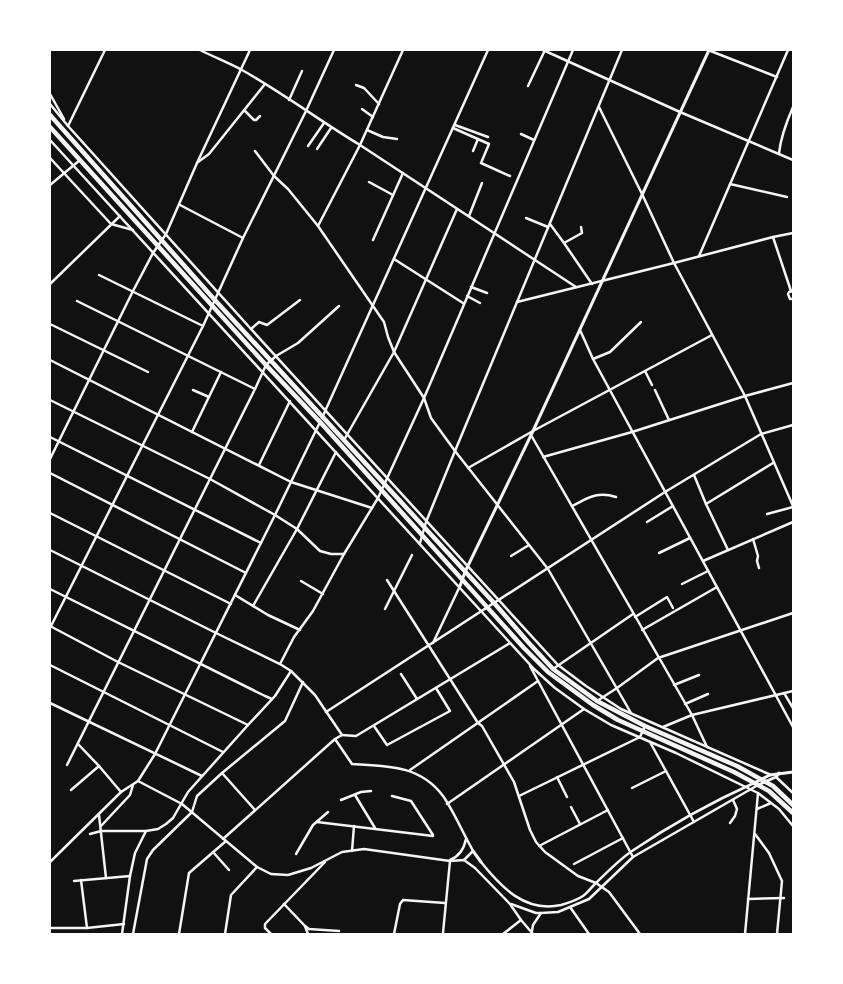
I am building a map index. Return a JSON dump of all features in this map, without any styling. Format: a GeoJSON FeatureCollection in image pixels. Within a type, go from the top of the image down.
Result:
{"type":"FeatureCollection","features":[{"type":"Feature","properties":{"kind":"highway"},"geometry":{"type":"LineString","coordinates":[[50,115],[214,299],[553,669],[597,701],[644,728],[734,772],[769,791],[793,813]]}},
{"type":"Feature","properties":{"kind":"highway"},"geometry":{"type":"LineString","coordinates":[[50,127],[266,365],[382,490],[524,648],[548,672],[592,705],[618,720],[644,728],[737,766],[773,786],[793,805]]}},
{"type":"Feature","properties":{"kind":"street"},"geometry":{"type":"LineString","coordinates":[[68,126],[105,50]]}},
{"type":"Feature","properties":{"kind":"street"},"geometry":{"type":"LineString","coordinates":[[200,50],[241,70],[265,84],[576,287]]}},
{"type":"Feature","properties":{"kind":"street"},"geometry":{"type":"LineString","coordinates":[[50,459],[133,291],[153,253],[166,234],[180,205],[197,163],[250,50]]}},
{"type":"Feature","properties":{"kind":"street"},"geometry":{"type":"LineString","coordinates":[[248,724],[118,662],[50,627],[203,326],[217,292],[306,111],[334,50]]}},
{"type":"Feature","properties":{"kind":"street"},"geometry":{"type":"LineString","coordinates":[[318,226],[360,145],[403,50]]}},
{"type":"Feature","properties":{"kind":"street"},"geometry":{"type":"LineString","coordinates":[[50,862],[121,792],[138,780],[155,754],[292,482],[326,411],[488,50]]}},
{"type":"Feature","properties":{"kind":"street"},"geometry":{"type":"LineString","coordinates":[[528,86],[544,50],[680,112],[793,160]]}},
{"type":"Feature","properties":{"kind":"street"},"geometry":{"type":"LineString","coordinates":[[280,664],[294,637],[323,594],[344,554],[382,490],[424,398],[463,303],[573,50]]}},
{"type":"Feature","properties":{"kind":"street"},"geometry":{"type":"LineString","coordinates":[[420,544],[426,522],[455,451],[622,50]]}},
{"type":"Feature","properties":{"kind":"street"},"geometry":{"type":"LineString","coordinates":[[432,644],[460,586],[464,572],[533,431],[708,50],[777,77]]}},
{"type":"Feature","properties":{"kind":"street"},"geometry":{"type":"LineString","coordinates":[[699,257],[788,50]]}},
{"type":"Feature","properties":{"kind":"street"},"geometry":{"type":"LineString","coordinates":[[290,100],[302,71]]}},
{"type":"Feature","properties":{"kind":"street"},"geometry":{"type":"LineString","coordinates":[[197,163],[209,154],[265,84]]}},
{"type":"Feature","properties":{"kind":"street"},"geometry":{"type":"LineString","coordinates":[[356,85],[364,88],[379,104]]}},
{"type":"Feature","properties":{"kind":"street"},"geometry":{"type":"LineString","coordinates":[[50,94],[51,100],[68,126]]}},
{"type":"Feature","properties":{"kind":"street"},"geometry":{"type":"LineString","coordinates":[[50,104],[217,292],[558,665],[602,697],[631,713],[662,728],[770,774],[776,777],[793,793]]}},
{"type":"Feature","properties":{"kind":"street"},"geometry":{"type":"LineString","coordinates":[[599,107],[674,263],[744,396],[793,506],[766,514]]}},
{"type":"Feature","properties":{"kind":"street"},"geometry":{"type":"LineString","coordinates":[[779,153],[784,125],[793,107]]}},
{"type":"Feature","properties":{"kind":"street"},"geometry":{"type":"LineString","coordinates":[[362,109],[373,117]]}},
{"type":"Feature","properties":{"kind":"street"},"geometry":{"type":"LineString","coordinates":[[245,110],[255,120],[260,116]]}},
{"type":"Feature","properties":{"kind":"street"},"geometry":{"type":"LineString","coordinates":[[308,146],[324,123]]}},
{"type":"Feature","properties":{"kind":"street"},"geometry":{"type":"LineString","coordinates":[[454,126],[488,137]]}},
{"type":"Feature","properties":{"kind":"street"},"geometry":{"type":"LineString","coordinates":[[454,126],[489,144],[481,163],[510,176]]}},
{"type":"Feature","properties":{"kind":"street"},"geometry":{"type":"LineString","coordinates":[[317,149],[331,128]]}},
{"type":"Feature","properties":{"kind":"street"},"geometry":{"type":"LineString","coordinates":[[367,130],[383,137],[397,139]]}},
{"type":"Feature","properties":{"kind":"street"},"geometry":{"type":"LineString","coordinates":[[521,134],[534,140]]}},
{"type":"Feature","properties":{"kind":"street"},"geometry":{"type":"LineString","coordinates":[[473,151],[478,139]]}},
{"type":"Feature","properties":{"kind":"street"},"geometry":{"type":"LineString","coordinates":[[50,140],[460,586],[527,662],[555,688],[584,709],[611,725],[650,741],[746,786],[771,803],[793,826]]}},
{"type":"Feature","properties":{"kind":"street"},"geometry":{"type":"LineString","coordinates":[[255,151],[274,176],[288,189],[318,226],[384,322],[394,352],[424,398],[431,418],[468,468],[548,569],[631,713]]}},
{"type":"Feature","properties":{"kind":"street"},"geometry":{"type":"LineString","coordinates":[[50,158],[111,224],[134,230]]}},
{"type":"Feature","properties":{"kind":"street"},"geometry":{"type":"LineString","coordinates":[[50,185],[80,160]]}},
{"type":"Feature","properties":{"kind":"street"},"geometry":{"type":"LineString","coordinates":[[373,240],[403,173]]}},
{"type":"Feature","properties":{"kind":"street"},"geometry":{"type":"LineString","coordinates":[[369,182],[393,194]]}},
{"type":"Feature","properties":{"kind":"street"},"geometry":{"type":"LineString","coordinates":[[469,216],[482,183]]}},
{"type":"Feature","properties":{"kind":"street"},"geometry":{"type":"LineString","coordinates":[[730,184],[787,197]]}},
{"type":"Feature","properties":{"kind":"street"},"geometry":{"type":"LineString","coordinates":[[180,205],[243,238]]}},
{"type":"Feature","properties":{"kind":"street"},"geometry":{"type":"LineString","coordinates":[[344,440],[394,352],[457,209]]}},
{"type":"Feature","properties":{"kind":"street"},"geometry":{"type":"LineString","coordinates":[[50,284],[120,216]]}},
{"type":"Feature","properties":{"kind":"street"},"geometry":{"type":"LineString","coordinates":[[526,218],[548,228]]}},
{"type":"Feature","properties":{"kind":"street"},"geometry":{"type":"LineString","coordinates":[[550,224],[592,284]]}},
{"type":"Feature","properties":{"kind":"street"},"geometry":{"type":"LineString","coordinates":[[564,243],[582,233],[581,227]]}},
{"type":"Feature","properties":{"kind":"street"},"geometry":{"type":"LineString","coordinates":[[516,302],[602,282],[793,233]]}},
{"type":"Feature","properties":{"kind":"street"},"geometry":{"type":"LineString","coordinates":[[773,237],[792,291],[788,293],[788,296],[793,299]]}},
{"type":"Feature","properties":{"kind":"street"},"geometry":{"type":"LineString","coordinates":[[394,260],[463,303]]}},
{"type":"Feature","properties":{"kind":"street"},"geometry":{"type":"LineString","coordinates":[[99,275],[203,326]]}},
{"type":"Feature","properties":{"kind":"street"},"geometry":{"type":"LineString","coordinates":[[471,287],[487,293]]}},
{"type":"Feature","properties":{"kind":"street"},"geometry":{"type":"LineString","coordinates":[[467,296],[480,303]]}},
{"type":"Feature","properties":{"kind":"street"},"geometry":{"type":"LineString","coordinates":[[251,329],[259,322],[267,325],[300,300]]}},
{"type":"Feature","properties":{"kind":"street"},"geometry":{"type":"LineString","coordinates":[[77,301],[255,389]]}},
{"type":"Feature","properties":{"kind":"street"},"geometry":{"type":"LineString","coordinates":[[67,765],[266,365],[276,356],[298,343],[339,306]]}},
{"type":"Feature","properties":{"kind":"street"},"geometry":{"type":"LineString","coordinates":[[593,359],[610,352],[641,322]]}},
{"type":"Feature","properties":{"kind":"street"},"geometry":{"type":"LineString","coordinates":[[50,324],[148,372]]}},
{"type":"Feature","properties":{"kind":"street"},"geometry":{"type":"LineString","coordinates":[[580,329],[593,359],[793,728]]}},
{"type":"Feature","properties":{"kind":"street"},"geometry":{"type":"LineString","coordinates":[[468,468],[533,431],[712,335]]}},
{"type":"Feature","properties":{"kind":"street"},"geometry":{"type":"LineString","coordinates":[[50,360],[292,482],[372,508]]}},
{"type":"Feature","properties":{"kind":"street"},"geometry":{"type":"LineString","coordinates":[[645,371],[652,386]]}},
{"type":"Feature","properties":{"kind":"street"},"geometry":{"type":"LineString","coordinates":[[192,432],[221,372]]}},
{"type":"Feature","properties":{"kind":"street"},"geometry":{"type":"LineString","coordinates":[[543,457],[632,432],[744,396],[793,383]]}},
{"type":"Feature","properties":{"kind":"street"},"geometry":{"type":"LineString","coordinates":[[193,390],[208,397]]}},
{"type":"Feature","properties":{"kind":"street"},"geometry":{"type":"LineString","coordinates":[[655,390],[670,420]]}},
{"type":"Feature","properties":{"kind":"street"},"geometry":{"type":"LineString","coordinates":[[50,400],[210,479],[275,515],[297,529],[320,552],[344,554]]}},
{"type":"Feature","properties":{"kind":"street"},"geometry":{"type":"LineString","coordinates":[[259,465],[290,401]]}},
{"type":"Feature","properties":{"kind":"street"},"geometry":{"type":"LineString","coordinates":[[326,712],[495,604],[665,492],[761,434],[793,425]]}},
{"type":"Feature","properties":{"kind":"street"},"geometry":{"type":"LineString","coordinates":[[531,435],[692,715],[707,747]]}},
{"type":"Feature","properties":{"kind":"street"},"geometry":{"type":"LineString","coordinates":[[50,438],[261,543]]}},
{"type":"Feature","properties":{"kind":"street"},"geometry":{"type":"LineString","coordinates":[[254,606],[297,529],[336,452]]}},
{"type":"Feature","properties":{"kind":"street"},"geometry":{"type":"LineString","coordinates":[[706,504],[774,463]]}},
{"type":"Feature","properties":{"kind":"street"},"geometry":{"type":"LineString","coordinates":[[50,474],[246,573]]}},
{"type":"Feature","properties":{"kind":"street"},"geometry":{"type":"LineString","coordinates":[[694,475],[728,550]]}},
{"type":"Feature","properties":{"kind":"street"},"geometry":{"type":"LineString","coordinates":[[572,506],[589,497],[604,494],[616,497]]}},
{"type":"Feature","properties":{"kind":"street"},"geometry":{"type":"LineString","coordinates":[[647,522],[673,506]]}},
{"type":"Feature","properties":{"kind":"street"},"geometry":{"type":"LineString","coordinates":[[50,513],[231,604]]}},
{"type":"Feature","properties":{"kind":"street"},"geometry":{"type":"LineString","coordinates":[[703,561],[793,522]]}},
{"type":"Feature","properties":{"kind":"street"},"geometry":{"type":"LineString","coordinates":[[659,553],[690,538]]}},
{"type":"Feature","properties":{"kind":"street"},"geometry":{"type":"LineString","coordinates":[[753,539],[758,556],[757,561],[759,568]]}},
{"type":"Feature","properties":{"kind":"street"},"geometry":{"type":"LineString","coordinates":[[511,556],[529,545]]}},
{"type":"Feature","properties":{"kind":"street"},"geometry":{"type":"LineString","coordinates":[[50,550],[216,634],[280,664],[291,671],[315,695],[342,735]]}},
{"type":"Feature","properties":{"kind":"street"},"geometry":{"type":"LineString","coordinates":[[385,609],[412,554]]}},
{"type":"Feature","properties":{"kind":"street"},"geometry":{"type":"LineString","coordinates":[[682,584],[708,571]]}},
{"type":"Feature","properties":{"kind":"street"},"geometry":{"type":"LineString","coordinates":[[387,580],[478,723],[482,726],[514,782],[530,830],[539,846],[578,876],[601,886],[610,892],[640,934]]}},
{"type":"Feature","properties":{"kind":"street"},"geometry":{"type":"LineString","coordinates":[[301,581],[323,594]]}},
{"type":"Feature","properties":{"kind":"street"},"geometry":{"type":"LineString","coordinates":[[642,630],[717,587]]}},
{"type":"Feature","properties":{"kind":"street"},"geometry":{"type":"LineString","coordinates":[[50,589],[265,696],[272,698]]}},
{"type":"Feature","properties":{"kind":"street"},"geometry":{"type":"LineString","coordinates":[[235,595],[268,616],[300,630]]}},
{"type":"Feature","properties":{"kind":"street"},"geometry":{"type":"LineString","coordinates":[[553,669],[591,643],[667,597],[673,608]]}},
{"type":"Feature","properties":{"kind":"street"},"geometry":{"type":"LineString","coordinates":[[597,701],[658,658],[793,613]]}},
{"type":"Feature","properties":{"kind":"street"},"geometry":{"type":"LineString","coordinates":[[179,934],[189,873],[213,852],[255,810],[335,739],[342,735],[356,736],[510,643]]}},
{"type":"Feature","properties":{"kind":"street"},"geometry":{"type":"LineString","coordinates":[[527,662],[633,857]]}},
{"type":"Feature","properties":{"kind":"street"},"geometry":{"type":"LineString","coordinates":[[50,665],[224,752]]}},
{"type":"Feature","properties":{"kind":"street"},"geometry":{"type":"LineString","coordinates":[[90,834],[101,831],[146,831],[158,829],[166,824],[182,804],[188,792],[248,724],[275,696],[291,671]]}},
{"type":"Feature","properties":{"kind":"street"},"geometry":{"type":"LineString","coordinates":[[401,674],[417,699]]}},
{"type":"Feature","properties":{"kind":"street"},"geometry":{"type":"LineString","coordinates":[[674,685],[699,675]]}},
{"type":"Feature","properties":{"kind":"street"},"geometry":{"type":"LineString","coordinates":[[410,770],[538,681]]}},
{"type":"Feature","properties":{"kind":"street"},"geometry":{"type":"LineString","coordinates":[[133,934],[147,859],[153,850],[192,812],[197,796],[222,773],[285,721],[303,682]]}},
{"type":"Feature","properties":{"kind":"street"},"geometry":{"type":"LineString","coordinates":[[374,726],[387,745],[450,711],[436,688]]}},
{"type":"Feature","properties":{"kind":"street"},"geometry":{"type":"LineString","coordinates":[[662,728],[692,715],[793,691]]}},
{"type":"Feature","properties":{"kind":"street"},"geometry":{"type":"LineString","coordinates":[[784,693],[793,708]]}},
{"type":"Feature","properties":{"kind":"street"},"geometry":{"type":"LineString","coordinates":[[685,704],[708,694]]}},
{"type":"Feature","properties":{"kind":"street"},"geometry":{"type":"LineString","coordinates":[[50,703],[202,776]]}},
{"type":"Feature","properties":{"kind":"street"},"geometry":{"type":"LineString","coordinates":[[447,804],[584,709]]}},
{"type":"Feature","properties":{"kind":"street"},"geometry":{"type":"LineString","coordinates":[[519,796],[640,737],[644,728]]}},
{"type":"Feature","properties":{"kind":"street"},"geometry":{"type":"LineString","coordinates":[[335,739],[352,764],[388,766],[410,770],[429,781],[443,797],[473,851],[499,883],[523,901],[540,906],[556,906],[568,903],[583,896],[630,852],[746,786],[756,784]]}},
{"type":"Feature","properties":{"kind":"street"},"geometry":{"type":"LineString","coordinates":[[650,741],[694,822]]}},
{"type":"Feature","properties":{"kind":"street"},"geometry":{"type":"LineString","coordinates":[[78,744],[121,792]]}},
{"type":"Feature","properties":{"kind":"street"},"geometry":{"type":"LineString","coordinates":[[71,790],[99,766]]}},
{"type":"Feature","properties":{"kind":"street"},"geometry":{"type":"LineString","coordinates":[[632,788],[666,771]]}},
{"type":"Feature","properties":{"kind":"street"},"geometry":{"type":"LineString","coordinates":[[510,904],[536,913],[541,913],[558,912],[589,900],[601,886],[633,857],[751,789],[770,774],[793,772]]}},
{"type":"Feature","properties":{"kind":"street"},"geometry":{"type":"LineString","coordinates":[[222,773],[255,810]]}},
{"type":"Feature","properties":{"kind":"street"},"geometry":{"type":"LineString","coordinates":[[763,780],[776,777],[779,773]]}},
{"type":"Feature","properties":{"kind":"street"},"geometry":{"type":"LineString","coordinates":[[557,777],[567,797]]}},
{"type":"Feature","properties":{"kind":"street"},"geometry":{"type":"LineString","coordinates":[[138,780],[182,804],[258,867],[271,874],[288,875],[311,868],[342,852],[364,849],[450,861],[464,860],[475,868],[510,904],[532,933]]}},
{"type":"Feature","properties":{"kind":"street"},"geometry":{"type":"LineString","coordinates":[[101,827],[130,795],[133,784]]}},
{"type":"Feature","properties":{"kind":"street"},"geometry":{"type":"LineString","coordinates":[[341,800],[361,792],[371,791]]}},
{"type":"Feature","properties":{"kind":"street"},"geometry":{"type":"LineString","coordinates":[[746,934],[758,793]]}},
{"type":"Feature","properties":{"kind":"street"},"geometry":{"type":"LineString","coordinates":[[355,795],[375,829]]}},
{"type":"Feature","properties":{"kind":"street"},"geometry":{"type":"LineString","coordinates":[[317,822],[433,836],[411,801],[392,796]]}},
{"type":"Feature","properties":{"kind":"street"},"geometry":{"type":"LineString","coordinates":[[730,823],[735,816],[737,809],[732,800]]}},
{"type":"Feature","properties":{"kind":"street"},"geometry":{"type":"LineString","coordinates":[[757,809],[771,803]]}},
{"type":"Feature","properties":{"kind":"street"},"geometry":{"type":"LineString","coordinates":[[571,807],[580,824]]}},
{"type":"Feature","properties":{"kind":"street"},"geometry":{"type":"LineString","coordinates":[[539,846],[608,810]]}},
{"type":"Feature","properties":{"kind":"street"},"geometry":{"type":"LineString","coordinates":[[296,854],[313,825],[328,812]]}},
{"type":"Feature","properties":{"kind":"street"},"geometry":{"type":"LineString","coordinates":[[98,814],[101,827],[106,878]]}},
{"type":"Feature","properties":{"kind":"street"},"geometry":{"type":"LineString","coordinates":[[352,851],[354,826]]}},
{"type":"Feature","properties":{"kind":"street"},"geometry":{"type":"LineString","coordinates":[[122,934],[130,876],[135,853],[146,831]]}},
{"type":"Feature","properties":{"kind":"street"},"geometry":{"type":"LineString","coordinates":[[754,834],[769,853],[782,881],[782,899],[777,934]]}},
{"type":"Feature","properties":{"kind":"street"},"geometry":{"type":"LineString","coordinates":[[574,864],[623,838]]}},
{"type":"Feature","properties":{"kind":"street"},"geometry":{"type":"LineString","coordinates":[[450,861],[458,857],[465,845],[466,839]]}},
{"type":"Feature","properties":{"kind":"street"},"geometry":{"type":"LineString","coordinates":[[464,860],[473,851]]}},
{"type":"Feature","properties":{"kind":"street"},"geometry":{"type":"LineString","coordinates":[[213,852],[229,870]]}},
{"type":"Feature","properties":{"kind":"street"},"geometry":{"type":"LineString","coordinates":[[271,934],[265,928],[264,924],[326,860]]}},
{"type":"Feature","properties":{"kind":"street"},"geometry":{"type":"LineString","coordinates":[[443,933],[450,861]]}},
{"type":"Feature","properties":{"kind":"street"},"geometry":{"type":"LineString","coordinates":[[225,934],[231,895],[258,867]]}},
{"type":"Feature","properties":{"kind":"street"},"geometry":{"type":"LineString","coordinates":[[74,880],[130,876]]}},
{"type":"Feature","properties":{"kind":"street"},"geometry":{"type":"LineString","coordinates":[[81,880],[86,928]]}},
{"type":"Feature","properties":{"kind":"street"},"geometry":{"type":"LineString","coordinates":[[748,899],[782,899]]}},
{"type":"Feature","properties":{"kind":"street"},"geometry":{"type":"LineString","coordinates":[[394,934],[400,904],[404,900],[445,903]]}},
{"type":"Feature","properties":{"kind":"street"},"geometry":{"type":"LineString","coordinates":[[568,903],[589,934]]}},
{"type":"Feature","properties":{"kind":"street"},"geometry":{"type":"LineString","coordinates":[[284,904],[304,926],[308,934]]}},
{"type":"Feature","properties":{"kind":"street"},"geometry":{"type":"LineString","coordinates":[[532,933],[533,925],[541,913]]}},
{"type":"Feature","properties":{"kind":"street"},"geometry":{"type":"LineString","coordinates":[[503,934],[521,920]]}},
{"type":"Feature","properties":{"kind":"street"},"geometry":{"type":"LineString","coordinates":[[50,928],[86,928],[124,924]]}},
{"type":"Feature","properties":{"kind":"street"},"geometry":{"type":"LineString","coordinates":[[304,926],[309,928],[339,931]]}}]}
